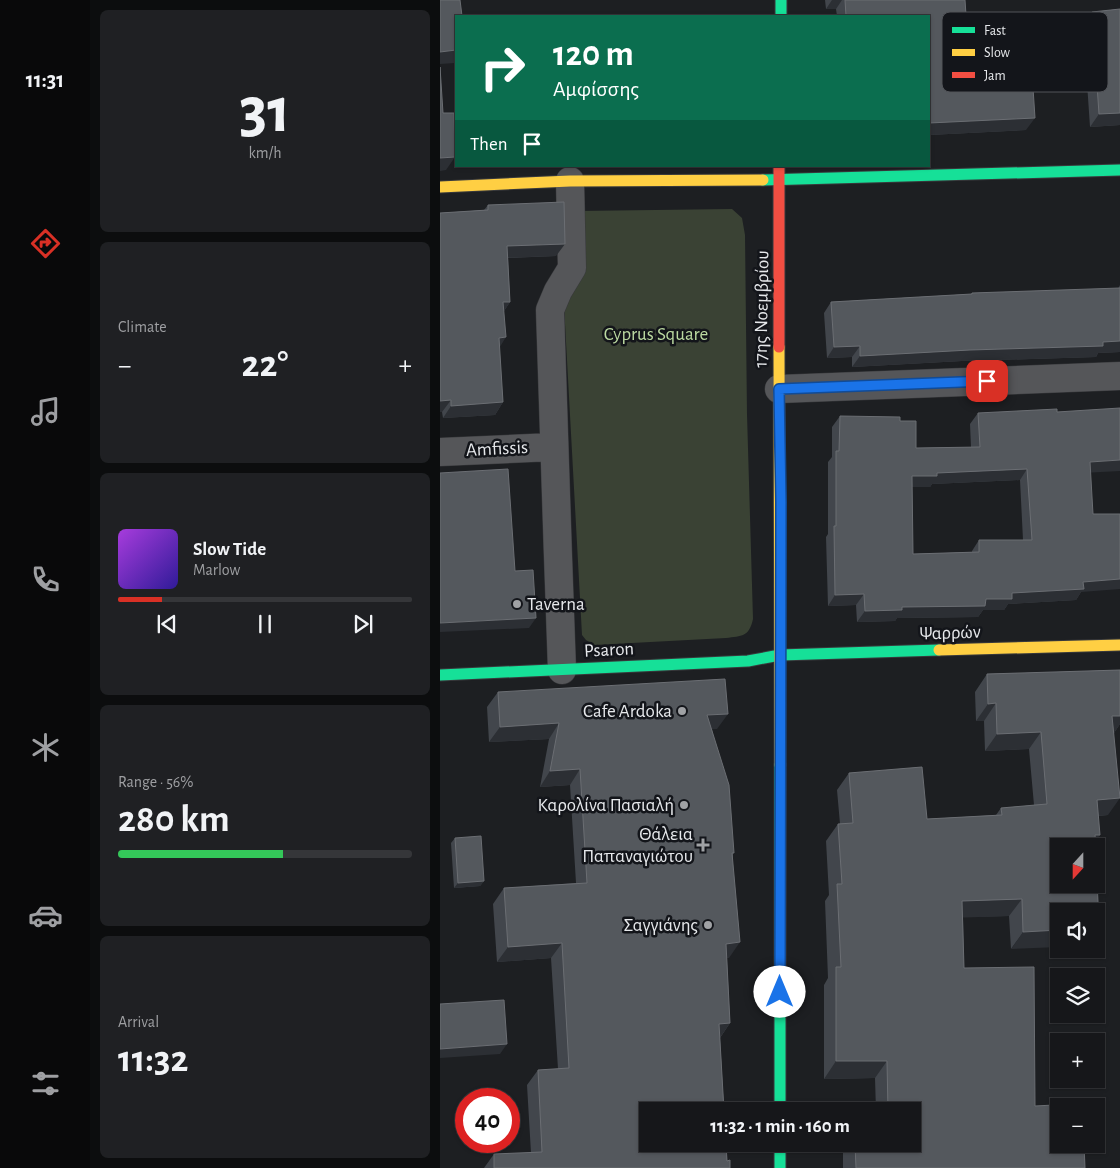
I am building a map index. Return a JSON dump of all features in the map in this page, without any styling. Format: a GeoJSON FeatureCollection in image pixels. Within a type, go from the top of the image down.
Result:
{"type":"FeatureCollection","features":[{"type":"Feature","properties":{"kind":"street"},"geometry":{"type":"LineString","coordinates":[[781,0],[781,15]]}},
{"type":"Feature","properties":{"kind":"street","name":"17ης Νοεμβρίου"},"geometry":{"type":"LineString","coordinates":[[779,167],[781,502],[780,1102]]}},
{"type":"Feature","properties":{"kind":"street"},"geometry":{"type":"LineString","coordinates":[[440,188],[570,181],[779,179],[1120,170]]}},
{"type":"Feature","properties":{"kind":"street"},"geometry":{"type":"LineString","coordinates":[[562,670],[557,506],[553,447],[550,310],[558,291],[572,268],[570,181]]}},
{"type":"Feature","properties":{"kind":"street"},"geometry":{"type":"LineString","coordinates":[[779,389],[1120,376]]}},
{"type":"Feature","properties":{"kind":"street","name":"Amfissis"},"geometry":{"type":"LineString","coordinates":[[440,452],[553,447]]}},
{"type":"Feature","properties":{"kind":"street","name":"Ψαρρών"},"geometry":{"type":"LineString","coordinates":[[780,656],[1120,646]]}},
{"type":"Feature","properties":{"kind":"street","name":"Psaron"},"geometry":{"type":"LineString","coordinates":[[440,676],[748,661],[780,656]]}},
{"type":"Feature","properties":{"kind":"street"},"geometry":{"type":"LineString","coordinates":[[780,1152],[780,1168]]}},
{"type":"Feature","properties":{"kind":"green space","name":"Cyprus Square"},"geometry":{"type":"Polygon","coordinates":[[[732,209],[742,218],[745,235],[747,414],[753,619],[747,632],[741,636],[594,645],[582,635],[564,305],[577,211],[732,209]]]}},
{"type":"Feature","properties":{"kind":"building"},"geometry":{"type":"Polygon","coordinates":[[[440,0],[460,0],[462,15],[455,15],[455,50],[440,52],[440,0]]]}},
{"type":"Feature","properties":{"kind":"building"},"geometry":{"type":"Polygon","coordinates":[[[845,0],[965,0],[966,12],[942,12],[942,92],[1033,92],[1035,118],[930,123],[930,15],[846,15],[845,0]]]}},
{"type":"Feature","properties":{"kind":"building"},"geometry":{"type":"Polygon","coordinates":[[[1120,9],[1120,113],[1099,114],[1097,92],[1108,92],[1108,12],[1092,12],[1120,9]]]}},
{"type":"Feature","properties":{"kind":"building"},"geometry":{"type":"Polygon","coordinates":[[[440,67],[443,113],[454,113],[455,157],[440,158],[440,67]]]}},
{"type":"Feature","properties":{"kind":"building"},"geometry":{"type":"Polygon","coordinates":[[[564,202],[565,244],[507,246],[510,302],[503,302],[506,337],[499,338],[503,402],[451,406],[451,400],[440,401],[440,213],[488,210],[488,205],[564,202]]]}},
{"type":"Feature","properties":{"kind":"building"},"geometry":{"type":"Polygon","coordinates":[[[1120,288],[1120,341],[1103,342],[1103,346],[860,356],[860,346],[834,347],[831,302],[972,293],[1120,288]]]}},
{"type":"Feature","properties":{"kind":"building"},"geometry":{"type":"Polygon","coordinates":[[[1120,408],[1120,460],[1090,462],[1093,514],[1120,514],[1120,579],[1083,582],[1084,589],[1012,593],[1012,599],[986,599],[985,606],[902,607],[902,610],[865,611],[864,594],[835,595],[836,451],[839,451],[840,416],[900,417],[900,421],[916,421],[916,448],[980,447],[978,413],[1057,409],[1057,412],[1120,408]],[[1027,469],[937,473],[937,476],[912,476],[913,554],[979,552],[979,540],[1032,540],[1027,469]]]}},
{"type":"Feature","properties":{"kind":"building"},"geometry":{"type":"Polygon","coordinates":[[[508,469],[515,571],[533,570],[536,618],[440,623],[440,473],[508,469]]]}},
{"type":"Feature","properties":{"kind":"building"},"geometry":{"type":"Polygon","coordinates":[[[1120,670],[1120,716],[1112,716],[1120,798],[1097,800],[1100,835],[1095,835],[1095,838],[1050,838],[1050,893],[1098,893],[1098,903],[1050,903],[1050,930],[1023,932],[1022,899],[962,901],[964,968],[1034,967],[1035,1106],[1050,1105],[1050,1153],[1084,1153],[1085,1168],[856,1168],[855,1152],[921,1152],[921,1102],[888,1102],[887,1061],[836,1061],[836,967],[841,967],[837,884],[842,884],[838,824],[853,823],[849,773],[922,767],[927,819],[1002,815],[1001,808],[1047,804],[1041,732],[997,734],[996,703],[988,704],[987,674],[1120,670]]]}},
{"type":"Feature","properties":{"kind":"building"},"geometry":{"type":"Polygon","coordinates":[[[725,679],[728,714],[707,715],[729,785],[734,853],[732,853],[740,942],[726,944],[730,1023],[719,1024],[723,1102],[639,1102],[639,1152],[726,1152],[727,1161],[730,1160],[730,1168],[494,1168],[494,1154],[542,1152],[538,1070],[569,1068],[562,943],[508,947],[504,888],[587,883],[580,769],[550,771],[559,723],[500,727],[498,692],[725,679]]]}},
{"type":"Feature","properties":{"kind":"building"},"geometry":{"type":"Polygon","coordinates":[[[481,836],[484,881],[458,883],[455,838],[481,836]]]}},
{"type":"Feature","properties":{"kind":"building"},"geometry":{"type":"Polygon","coordinates":[[[504,1000],[507,1044],[440,1049],[440,1004],[504,1000]]]}},
{"type":"Feature","properties":{"kind":"traffic: fast"},"geometry":{"type":"LineString","coordinates":[[781,0],[781,15]]}},
{"type":"Feature","properties":{"kind":"traffic: fast"},"geometry":{"type":"LineString","coordinates":[[763,180],[1120,170]]}},
{"type":"Feature","properties":{"kind":"traffic: fast"},"geometry":{"type":"LineString","coordinates":[[440,675],[748,661],[780,655],[939,650]]}},
{"type":"Feature","properties":{"kind":"traffic: fast"},"geometry":{"type":"LineString","coordinates":[[780,765],[780,1102]]}},
{"type":"Feature","properties":{"kind":"traffic: fast"},"geometry":{"type":"LineString","coordinates":[[780,1152],[780,1168]]}},
{"type":"Feature","properties":{"kind":"traffic: slow"},"geometry":{"type":"LineString","coordinates":[[440,187],[570,181],[763,180]]}},
{"type":"Feature","properties":{"kind":"traffic: slow"},"geometry":{"type":"LineString","coordinates":[[779,347],[780,765]]}},
{"type":"Feature","properties":{"kind":"traffic: slow"},"geometry":{"type":"LineString","coordinates":[[939,650],[1120,645]]}},
{"type":"Feature","properties":{"kind":"traffic: jam"},"geometry":{"type":"LineString","coordinates":[[779,167],[779,347]]}},
{"type":"Feature","properties":{"kind":"place","name":"Taverna"},"geometry":{"type":"Point","coordinates":[517,604]}},
{"type":"Feature","properties":{"kind":"place","name":"Cafe Ardoka"},"geometry":{"type":"Point","coordinates":[682,711]}},
{"type":"Feature","properties":{"kind":"place","name":"Καρολίνα Πασιαλή"},"geometry":{"type":"Point","coordinates":[684,805]}},
{"type":"Feature","properties":{"kind":"place","name":"Θάλεια Παπαναγιώτου"},"geometry":{"type":"Point","coordinates":[703,845]}},
{"type":"Feature","properties":{"kind":"place","name":"Σαγγιάνης"},"geometry":{"type":"Point","coordinates":[708,925]}},
{"type":"Feature","properties":{"kind":"route"},"geometry":{"type":"LineString","coordinates":[[780,992],[781,502],[779,389],[987,381]]}}]}
